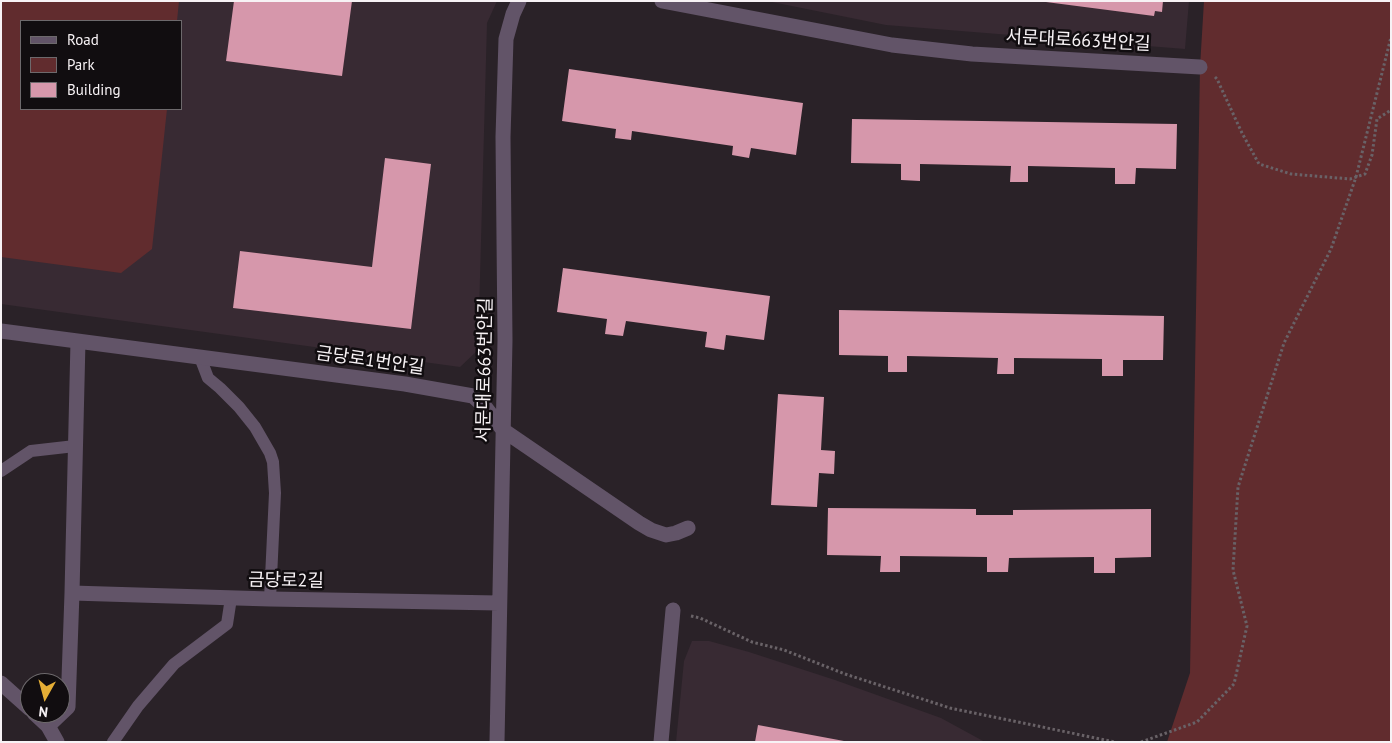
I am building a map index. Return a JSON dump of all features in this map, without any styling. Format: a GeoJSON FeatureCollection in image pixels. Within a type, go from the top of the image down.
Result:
{"type":"FeatureCollection","features":[{"type":"Feature","properties":{"kind":"street","name":"서문대로663번안길"},"geometry":{"type":"LineString","coordinates":[[497,742],[505,340],[503,137],[506,39],[519,1]]}},
{"type":"Feature","properties":{"kind":"street","name":"서문대로663번안길"},"geometry":{"type":"LineString","coordinates":[[662,1],[892,45],[972,54],[1200,67]]}},
{"type":"Feature","properties":{"kind":"street","name":"금당로1번안길"},"geometry":{"type":"LineString","coordinates":[[1,331],[405,384],[473,396],[486,408],[503,430],[651,530],[666,535],[688,528]]}},
{"type":"Feature","properties":{"kind":"street"},"geometry":{"type":"LineString","coordinates":[[48,726],[68,707],[78,341]]}},
{"type":"Feature","properties":{"kind":"street","name":"금당로2길"},"geometry":{"type":"LineString","coordinates":[[72,594],[499,603]]}},
{"type":"Feature","properties":{"kind":"street"},"geometry":{"type":"LineString","coordinates":[[661,742],[674,610]]}},
{"type":"Feature","properties":{"kind":"street"},"geometry":{"type":"LineString","coordinates":[[1,683],[20,700]]}},
{"type":"Feature","properties":{"kind":"street"},"geometry":{"type":"LineString","coordinates":[[45,723],[57,742]]}},
{"type":"Feature","properties":{"kind":"lane"},"geometry":{"type":"LineString","coordinates":[[200,357],[208,378],[239,407],[255,426],[273,462],[275,493],[270,599]]}},
{"type":"Feature","properties":{"kind":"lane"},"geometry":{"type":"LineString","coordinates":[[1,471],[31,451],[75,446]]}},
{"type":"Feature","properties":{"kind":"lane"},"geometry":{"type":"LineString","coordinates":[[113,742],[138,706],[174,664],[227,624],[230,598]]}},
{"type":"Feature","properties":{"kind":"path"},"geometry":{"type":"LineString","coordinates":[[1141,742],[1198,722],[1234,684],[1247,626],[1233,570],[1238,487],[1284,343],[1331,249],[1356,177],[1391,37]]}},
{"type":"Feature","properties":{"kind":"path"},"geometry":{"type":"LineString","coordinates":[[1200,67],[1217,78],[1242,133],[1259,164],[1292,174],[1350,179],[1365,174],[1372,154],[1377,119],[1391,110]]}},
{"type":"Feature","properties":{"kind":"path"},"geometry":{"type":"LineString","coordinates":[[674,610],[700,618],[752,642],[784,650],[844,674],[950,708],[1115,742]]}},
{"type":"Feature","properties":{"kind":"shaded area"},"geometry":{"type":"Polygon","coordinates":[[[1,1],[497,1],[487,23],[478,350],[460,367],[1,304],[1,1]]]}},
{"type":"Feature","properties":{"kind":"shaded area"},"geometry":{"type":"Polygon","coordinates":[[[767,1],[1189,1],[1185,49],[886,25],[767,1]]]}},
{"type":"Feature","properties":{"kind":"shaded area"},"geometry":{"type":"Polygon","coordinates":[[[692,641],[709,641],[835,680],[941,718],[985,742],[676,742],[684,661],[692,641]]]}},
{"type":"Feature","properties":{"kind":"green space"},"geometry":{"type":"Polygon","coordinates":[[[1,1],[179,1],[177,20],[20,20],[20,110],[167,110],[152,249],[121,273],[1,257],[1,1]]]}},
{"type":"Feature","properties":{"kind":"green space"},"geometry":{"type":"Polygon","coordinates":[[[1204,1],[1391,1],[1391,742],[1167,742],[1190,673],[1200,67],[1204,1]]]}},
{"type":"Feature","properties":{"kind":"building"},"geometry":{"type":"Polygon","coordinates":[[[234,1],[352,1],[342,76],[226,61],[234,1]]]}},
{"type":"Feature","properties":{"kind":"building"},"geometry":{"type":"Polygon","coordinates":[[[1046,1],[1163,1],[1162,12],[1155,11],[1154,16],[1046,1]]]}},
{"type":"Feature","properties":{"kind":"building"},"geometry":{"type":"Polygon","coordinates":[[[569,69],[803,103],[796,155],[751,148],[749,158],[732,155],[733,146],[632,131],[631,140],[615,138],[616,129],[562,121],[569,69]]]}},
{"type":"Feature","properties":{"kind":"building"},"geometry":{"type":"Polygon","coordinates":[[[852,119],[1177,124],[1176,169],[1136,168],[1135,184],[1115,184],[1115,168],[1028,166],[1028,182],[1010,182],[1011,166],[920,164],[920,181],[901,180],[901,164],[851,163],[852,119]]]}},
{"type":"Feature","properties":{"kind":"building"},"geometry":{"type":"Polygon","coordinates":[[[385,158],[431,164],[411,329],[233,308],[240,251],[372,267],[385,158]]]}},
{"type":"Feature","properties":{"kind":"building"},"geometry":{"type":"Polygon","coordinates":[[[563,268],[770,296],[764,340],[726,335],[724,350],[705,347],[707,332],[626,321],[623,336],[605,334],[607,319],[557,312],[563,268]]]}},
{"type":"Feature","properties":{"kind":"building"},"geometry":{"type":"Polygon","coordinates":[[[839,310],[1164,316],[1163,360],[1123,360],[1123,376],[1102,376],[1102,359],[1014,358],[1014,374],[997,374],[998,358],[907,356],[907,372],[888,372],[888,356],[839,355],[839,310]]]}},
{"type":"Feature","properties":{"kind":"building"},"geometry":{"type":"Polygon","coordinates":[[[778,394],[824,397],[821,450],[835,451],[834,474],[819,473],[817,507],[771,505],[778,394]]]}},
{"type":"Feature","properties":{"kind":"building"},"geometry":{"type":"Polygon","coordinates":[[[828,508],[976,509],[976,515],[1013,515],[1013,510],[1151,509],[1151,557],[1115,558],[1115,573],[1094,573],[1094,557],[1009,558],[1008,572],[987,572],[987,557],[900,556],[900,572],[880,572],[881,556],[827,555],[828,508]]]}},
{"type":"Feature","properties":{"kind":"building"},"geometry":{"type":"Polygon","coordinates":[[[758,725],[844,741],[844,742],[755,742],[758,725]]]}}]}
